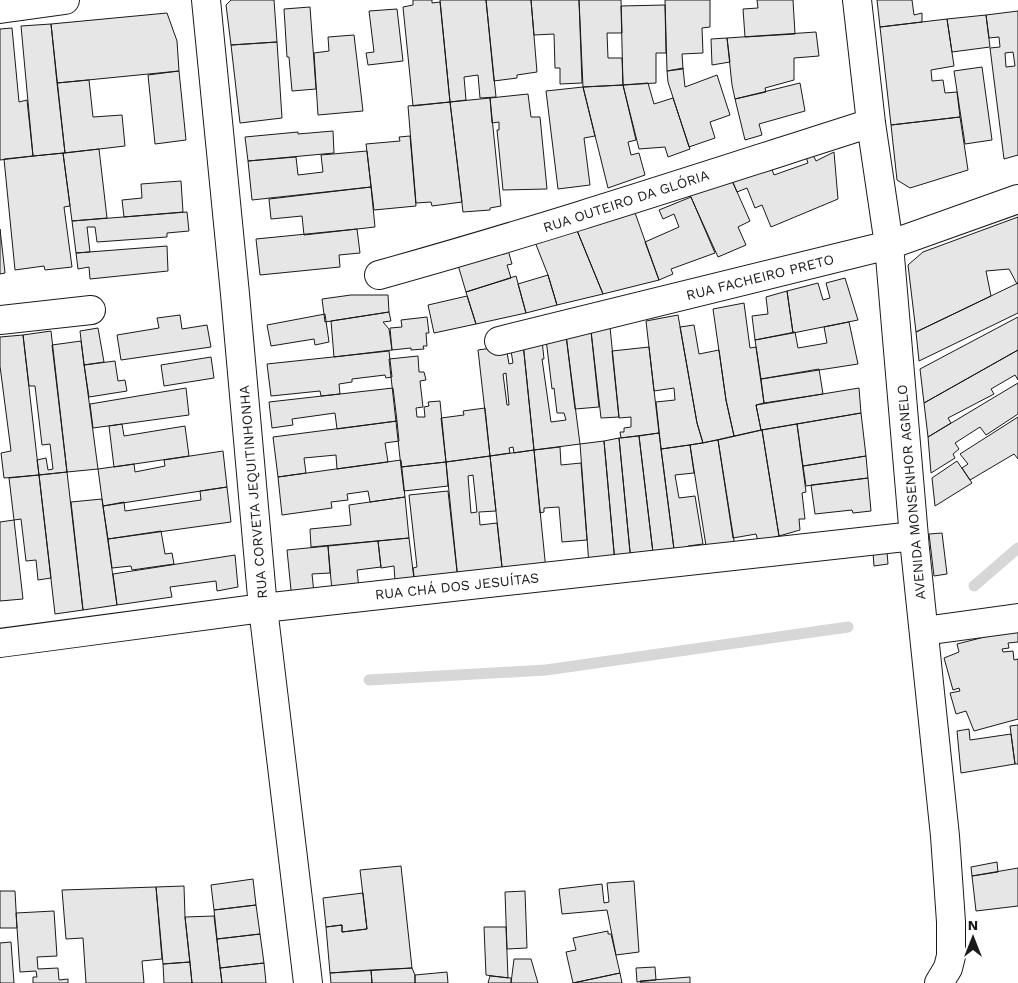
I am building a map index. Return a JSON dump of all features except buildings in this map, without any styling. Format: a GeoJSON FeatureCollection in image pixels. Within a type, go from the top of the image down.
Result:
{"type":"FeatureCollection","features":[{"type":"Feature","properties":{"kind":"street"},"geometry":{"type":"LineString","coordinates":[[0,9],[65,0]]}},
{"type":"Feature","properties":{"kind":"street","name":"RUA CORVETA JEQUITINHONHA"},"geometry":{"type":"LineString","coordinates":[[206,0],[263,608],[308,983]]}},
{"type":"Feature","properties":{"kind":"street","name":"AVENIDA MONSENHOR AGNELO"},"geometry":{"type":"LineString","coordinates":[[856,0],[888,245],[914,542],[945,836],[951,922],[951,956],[948,968],[939,983]]}},
{"type":"Feature","properties":{"kind":"street","name":"RUA OUTEIRO DA GLÓRIA"},"geometry":{"type":"LineString","coordinates":[[379,275],[497,242],[871,123]]}},
{"type":"Feature","properties":{"kind":"street","name":"RUA FACHEIRO PRETO"},"geometry":{"type":"LineString","coordinates":[[499,341],[888,245],[1018,199]]}},
{"type":"Feature","properties":{"kind":"street"},"geometry":{"type":"LineString","coordinates":[[0,320],[91,310]]}},
{"type":"Feature","properties":{"kind":"street","name":"RUA CHÁ DOS JESUÍTAS"},"geometry":{"type":"LineString","coordinates":[[0,643],[263,608],[914,542]]}},
{"type":"Feature","properties":{"kind":"street"},"geometry":{"type":"LineString","coordinates":[[923,625],[1018,618]]}},
{"type":"Feature","properties":{"kind":"waterway"},"geometry":{"type":"LineString","coordinates":[[974,586],[1018,548]]}},
{"type":"Feature","properties":{"kind":"waterway"},"geometry":{"type":"LineString","coordinates":[[369,680],[546,670],[848,627]]}}]}
